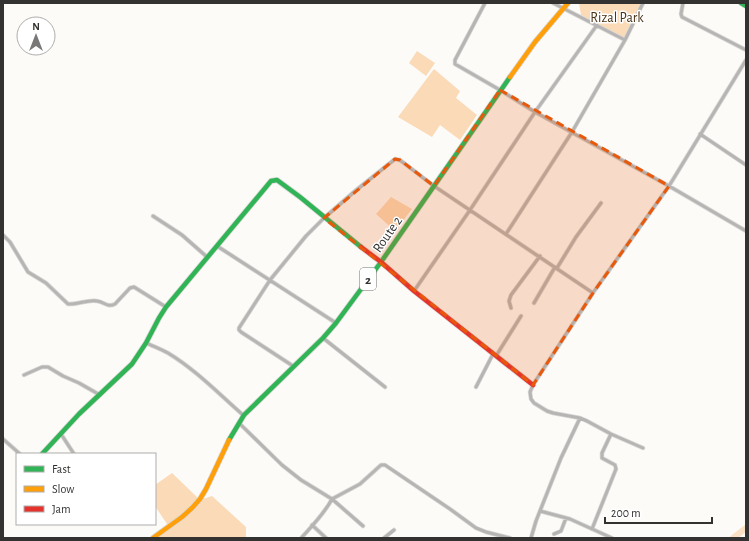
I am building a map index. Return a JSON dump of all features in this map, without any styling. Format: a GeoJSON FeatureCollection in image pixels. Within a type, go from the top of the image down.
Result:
{"type":"FeatureCollection","features":[{"type":"Feature","properties":{"kind":"main road","name":"Route 2"},"geometry":{"type":"LineString","coordinates":[[153,538],[182,517],[200,499],[232,435],[244,415],[323,338],[336,323],[381,262],[500,90],[535,42],[568,3]]}},
{"type":"Feature","properties":{"kind":"main road"},"geometry":{"type":"LineString","coordinates":[[741,3],[746,6]]}},
{"type":"Feature","properties":{"kind":"main road"},"geometry":{"type":"LineString","coordinates":[[43,453],[79,414],[132,364],[146,343],[166,307],[272,180],[277,180],[300,197],[350,239],[381,262],[414,291],[533,385]]}},
{"type":"Feature","properties":{"kind":"street"},"geometry":{"type":"LineString","coordinates":[[485,3],[454,60],[455,64],[535,112],[669,186],[746,231]]}},
{"type":"Feature","properties":{"kind":"street"},"geometry":{"type":"LineString","coordinates":[[553,3],[625,40]]}},
{"type":"Feature","properties":{"kind":"street"},"geometry":{"type":"LineString","coordinates":[[506,234],[572,132],[625,40],[643,3]]}},
{"type":"Feature","properties":{"kind":"street"},"geometry":{"type":"LineString","coordinates":[[683,3],[681,14],[682,17],[746,50]]}},
{"type":"Feature","properties":{"kind":"street"},"geometry":{"type":"LineString","coordinates":[[414,291],[535,112],[597,25]]}},
{"type":"Feature","properties":{"kind":"street"},"geometry":{"type":"LineString","coordinates":[[643,448],[580,418],[553,413],[534,403],[530,395],[533,385],[593,293],[669,186],[746,60]]}},
{"type":"Feature","properties":{"kind":"street"},"geometry":{"type":"LineString","coordinates":[[700,134],[746,165]]}},
{"type":"Feature","properties":{"kind":"street"},"geometry":{"type":"LineString","coordinates":[[294,367],[239,328],[270,280],[306,236],[324,218],[395,159],[400,160],[434,186],[593,293]]}},
{"type":"Feature","properties":{"kind":"street"},"geometry":{"type":"LineString","coordinates":[[534,303],[576,237],[601,203]]}},
{"type":"Feature","properties":{"kind":"street"},"geometry":{"type":"LineString","coordinates":[[152,216],[182,235],[207,257]]}},
{"type":"Feature","properties":{"kind":"street"},"geometry":{"type":"LineString","coordinates":[[3,235],[10,242],[28,272],[46,284],[68,304],[77,304],[96,300],[111,306],[116,304],[130,288],[134,287],[166,307]]}},
{"type":"Feature","properties":{"kind":"street"},"geometry":{"type":"LineString","coordinates":[[217,246],[336,323]]}},
{"type":"Feature","properties":{"kind":"street"},"geometry":{"type":"LineString","coordinates":[[511,308],[509,301],[511,295],[540,256]]}},
{"type":"Feature","properties":{"kind":"street"},"geometry":{"type":"LineString","coordinates":[[476,387],[521,316]]}},
{"type":"Feature","properties":{"kind":"street"},"geometry":{"type":"LineString","coordinates":[[323,338],[385,387]]}},
{"type":"Feature","properties":{"kind":"street"},"geometry":{"type":"LineString","coordinates":[[146,343],[167,352],[181,361],[197,373],[244,415]]}},
{"type":"Feature","properties":{"kind":"street"},"geometry":{"type":"LineString","coordinates":[[24,375],[42,367],[48,367],[100,395]]}},
{"type":"Feature","properties":{"kind":"street"},"geometry":{"type":"LineString","coordinates":[[531,538],[536,521],[561,458],[580,418]]}},
{"type":"Feature","properties":{"kind":"street"},"geometry":{"type":"LineString","coordinates":[[239,423],[282,465],[301,480],[332,500],[363,526]]}},
{"type":"Feature","properties":{"kind":"street"},"geometry":{"type":"LineString","coordinates":[[61,434],[73,453]]}},
{"type":"Feature","properties":{"kind":"street"},"geometry":{"type":"LineString","coordinates":[[592,529],[616,469],[615,465],[602,458],[602,453],[611,434]]}},
{"type":"Feature","properties":{"kind":"street"},"geometry":{"type":"LineString","coordinates":[[3,439],[19,453]]}},
{"type":"Feature","properties":{"kind":"street"},"geometry":{"type":"LineString","coordinates":[[302,537],[324,512],[332,500],[360,484],[381,465],[385,464],[476,528],[510,538]]}},
{"type":"Feature","properties":{"kind":"street"},"geometry":{"type":"LineString","coordinates":[[540,511],[566,518],[612,538]]}},
{"type":"Feature","properties":{"kind":"street"},"geometry":{"type":"LineString","coordinates":[[554,534],[561,531],[566,518]]}},
{"type":"Feature","properties":{"kind":"street"},"geometry":{"type":"LineString","coordinates":[[312,526],[326,538]]}},
{"type":"Feature","properties":{"kind":"street"},"geometry":{"type":"LineString","coordinates":[[384,538],[394,530]]}},
{"type":"Feature","properties":{"kind":"street"},"geometry":{"type":"LineString","coordinates":[[488,538],[490,533]]}},
{"type":"Feature","properties":{"kind":"highlighted area"},"geometry":{"type":"Polygon","coordinates":[[[500,90],[669,186],[593,293],[533,385],[324,218],[395,159],[400,160],[434,186],[500,90]]]}},
{"type":"Feature","properties":{"kind":"green space","name":"Rizal Park"},"geometry":{"type":"Polygon","coordinates":[[[579,3],[642,3],[624,38],[581,15],[579,3]]]}},
{"type":"Feature","properties":{"kind":"green space"},"geometry":{"type":"Polygon","coordinates":[[[417,51],[435,63],[426,76],[409,63],[417,51]]]}},
{"type":"Feature","properties":{"kind":"green space"},"geometry":{"type":"Polygon","coordinates":[[[434,69],[460,91],[456,98],[477,115],[460,140],[440,125],[432,137],[398,117],[434,69]]]}},
{"type":"Feature","properties":{"kind":"green space"},"geometry":{"type":"Polygon","coordinates":[[[391,197],[412,209],[395,231],[376,214],[391,197]]]}},
{"type":"Feature","properties":{"kind":"green space"},"geometry":{"type":"Polygon","coordinates":[[[172,473],[200,500],[212,496],[246,527],[246,538],[154,538],[169,527],[156,508],[156,484],[172,473]]]}},
{"type":"Feature","properties":{"kind":"waterway"},"geometry":{"type":"LineString","coordinates":[[733,538],[746,528]]}},
{"type":"Feature","properties":{"kind":"traffic: fast"},"geometry":{"type":"LineString","coordinates":[[741,3],[746,6]]}},
{"type":"Feature","properties":{"kind":"traffic: fast"},"geometry":{"type":"LineString","coordinates":[[229,440],[244,415],[323,338],[336,323],[381,262],[510,77]]}},
{"type":"Feature","properties":{"kind":"traffic: fast"},"geometry":{"type":"LineString","coordinates":[[43,453],[79,414],[132,364],[146,343],[166,307],[271,181],[277,180],[361,247]]}},
{"type":"Feature","properties":{"kind":"traffic: slow"},"geometry":{"type":"LineString","coordinates":[[510,77],[535,42],[568,3]]}},
{"type":"Feature","properties":{"kind":"traffic: slow"},"geometry":{"type":"LineString","coordinates":[[153,538],[182,517],[200,499],[229,440]]}},
{"type":"Feature","properties":{"kind":"traffic: jam"},"geometry":{"type":"LineString","coordinates":[[361,247],[533,385]]}}]}
